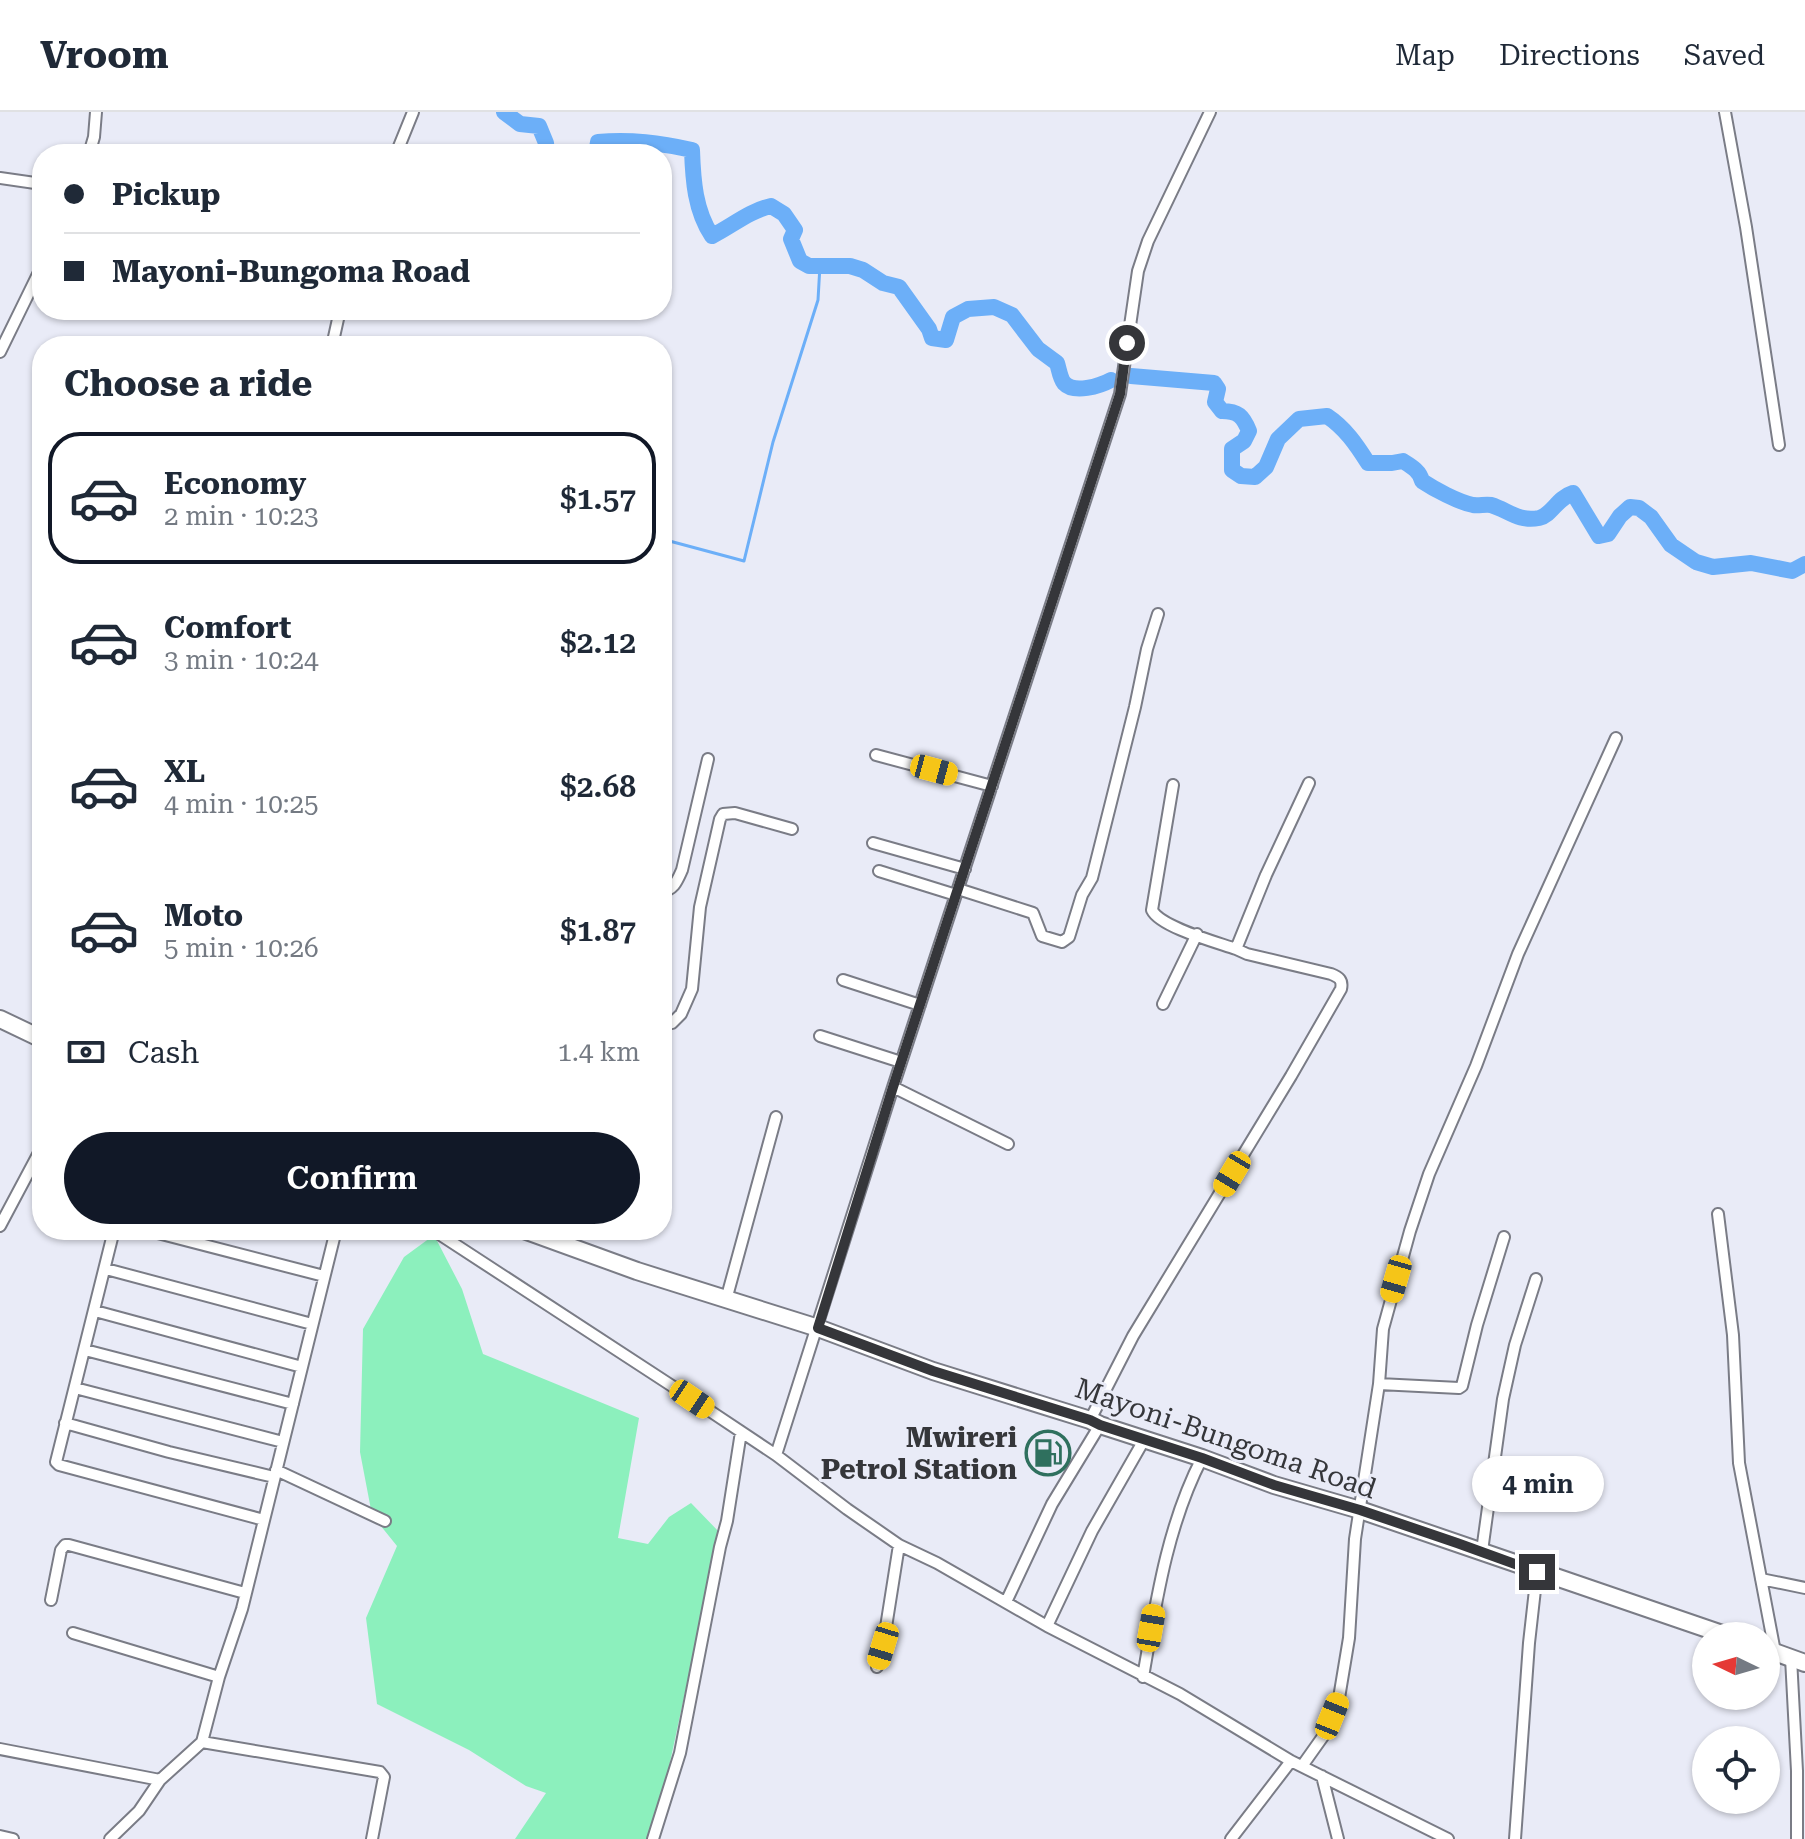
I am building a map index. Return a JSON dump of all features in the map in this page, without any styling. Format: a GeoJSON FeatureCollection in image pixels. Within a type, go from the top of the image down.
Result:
{"type":"FeatureCollection","features":[{"type":"Feature","properties":{"kind":"main road"},"geometry":{"type":"LineString","coordinates":[[0,1019],[32,1034]]}},
{"type":"Feature","properties":{"kind":"main road","name":"Mayoni-Bungoma Road"},"geometry":{"type":"LineString","coordinates":[[567,1240],[637,1271],[818,1328],[933,1371],[1095,1422],[1274,1485],[1360,1510],[1692,1624]]}},
{"type":"Feature","properties":{"kind":"street"},"geometry":{"type":"LineString","coordinates":[[92,144],[96,112]]}},
{"type":"Feature","properties":{"kind":"street"},"geometry":{"type":"LineString","coordinates":[[400,144],[413,112]]}},
{"type":"Feature","properties":{"kind":"street"},"geometry":{"type":"LineString","coordinates":[[776,1455],[1120,394],[1138,271],[1148,241],[1210,112]]}},
{"type":"Feature","properties":{"kind":"street"},"geometry":{"type":"LineString","coordinates":[[1725,112],[1779,445]]}},
{"type":"Feature","properties":{"kind":"street"},"geometry":{"type":"LineString","coordinates":[[0,178],[32,183]]}},
{"type":"Feature","properties":{"kind":"street"},"geometry":{"type":"LineString","coordinates":[[0,352],[32,286]]}},
{"type":"Feature","properties":{"kind":"street"},"geometry":{"type":"LineString","coordinates":[[879,871],[1033,913],[1045,938],[1062,942],[1069,937],[1082,895],[1092,878],[1158,614]]}},
{"type":"Feature","properties":{"kind":"street"},"geometry":{"type":"LineString","coordinates":[[1302,1766],[1324,1735],[1339,1698],[1349,1638],[1355,1539],[1379,1384],[1383,1329],[1410,1231],[1429,1174],[1476,1066],[1518,954],[1616,738]]}},
{"type":"Feature","properties":{"kind":"street"},"geometry":{"type":"LineString","coordinates":[[876,755],[992,786]]}},
{"type":"Feature","properties":{"kind":"street"},"geometry":{"type":"LineString","coordinates":[[672,888],[682,870],[708,759]]}},
{"type":"Feature","properties":{"kind":"street"},"geometry":{"type":"LineString","coordinates":[[1236,949],[1309,783]]}},
{"type":"Feature","properties":{"kind":"street"},"geometry":{"type":"LineString","coordinates":[[1006,1602],[1095,1422],[1133,1336],[1341,989],[1340,979],[1331,974],[1247,954],[1155,917],[1152,910],[1173,785]]}},
{"type":"Feature","properties":{"kind":"street"},"geometry":{"type":"LineString","coordinates":[[672,1023],[681,1014],[692,989],[700,907],[723,814],[735,813],[792,829]]}},
{"type":"Feature","properties":{"kind":"street"},"geometry":{"type":"LineString","coordinates":[[873,843],[965,869]]}},
{"type":"Feature","properties":{"kind":"street"},"geometry":{"type":"LineString","coordinates":[[1163,1004],[1197,934]]}},
{"type":"Feature","properties":{"kind":"street"},"geometry":{"type":"LineString","coordinates":[[843,980],[920,1005]]}},
{"type":"Feature","properties":{"kind":"street"},"geometry":{"type":"LineString","coordinates":[[820,1036],[901,1062]]}},
{"type":"Feature","properties":{"kind":"street"},"geometry":{"type":"LineString","coordinates":[[893,1087],[1008,1144]]}},
{"type":"Feature","properties":{"kind":"street"},"geometry":{"type":"LineString","coordinates":[[726,1300],[776,1117]]}},
{"type":"Feature","properties":{"kind":"street"},"geometry":{"type":"LineString","coordinates":[[0,1226],[32,1166]]}},
{"type":"Feature","properties":{"kind":"street"},"geometry":{"type":"LineString","coordinates":[[1718,1214],[1733,1335],[1739,1463],[1761,1579],[1784,1655],[1797,1771],[1797,1839]]}},
{"type":"Feature","properties":{"kind":"street"},"geometry":{"type":"LineString","coordinates":[[1379,1384],[1462,1386],[1504,1237]]}},
{"type":"Feature","properties":{"kind":"street"},"geometry":{"type":"LineString","coordinates":[[112,1240],[56,1462],[264,1520]]}},
{"type":"Feature","properties":{"kind":"street"},"geometry":{"type":"LineString","coordinates":[[185,1240],[324,1276]]}},
{"type":"Feature","properties":{"kind":"street"},"geometry":{"type":"LineString","coordinates":[[110,1839],[139,1811],[160,1780],[202,1742],[245,1593],[333,1240]]}},
{"type":"Feature","properties":{"kind":"street"},"geometry":{"type":"LineString","coordinates":[[448,1240],[776,1455],[899,1545],[1180,1694],[1291,1761],[1448,1839]]}},
{"type":"Feature","properties":{"kind":"street"},"geometry":{"type":"LineString","coordinates":[[106,1269],[312,1324]]}},
{"type":"Feature","properties":{"kind":"street"},"geometry":{"type":"LineString","coordinates":[[1482,1551],[1503,1399],[1515,1345],[1536,1279]]}},
{"type":"Feature","properties":{"kind":"street"},"geometry":{"type":"LineString","coordinates":[[95,1311],[302,1367]]}},
{"type":"Feature","properties":{"kind":"street"},"geometry":{"type":"LineString","coordinates":[[85,1350],[293,1404]]}},
{"type":"Feature","properties":{"kind":"street"},"geometry":{"type":"LineString","coordinates":[[75,1388],[283,1442]]}},
{"type":"Feature","properties":{"kind":"street"},"geometry":{"type":"LineString","coordinates":[[65,1423],[169,1452],[275,1473],[385,1521]]}},
{"type":"Feature","properties":{"kind":"street"},"geometry":{"type":"LineString","coordinates":[[653,1839],[680,1753],[727,1521],[741,1432]]}},
{"type":"Feature","properties":{"kind":"street"},"geometry":{"type":"LineString","coordinates":[[1047,1626],[1092,1531],[1144,1440]]}},
{"type":"Feature","properties":{"kind":"street"},"geometry":{"type":"LineString","coordinates":[[1143,1677],[1160,1579],[1188,1486],[1202,1458]]}},
{"type":"Feature","properties":{"kind":"street"},"geometry":{"type":"LineString","coordinates":[[51,1600],[61,1550],[65,1545],[245,1593]]}},
{"type":"Feature","properties":{"kind":"street"},"geometry":{"type":"LineString","coordinates":[[877,1667],[899,1545]]}},
{"type":"Feature","properties":{"kind":"street"},"geometry":{"type":"LineString","coordinates":[[1515,1839],[1537,1572]]}},
{"type":"Feature","properties":{"kind":"street"},"geometry":{"type":"LineString","coordinates":[[1761,1579],[1805,1588]]}},
{"type":"Feature","properties":{"kind":"street"},"geometry":{"type":"LineString","coordinates":[[73,1633],[219,1677]]}},
{"type":"Feature","properties":{"kind":"street"},"geometry":{"type":"LineString","coordinates":[[202,1742],[380,1772],[384,1777],[372,1839]]}},
{"type":"Feature","properties":{"kind":"street"},"geometry":{"type":"LineString","coordinates":[[0,1749],[160,1780]]}},
{"type":"Feature","properties":{"kind":"street"},"geometry":{"type":"LineString","coordinates":[[1231,1839],[1291,1761]]}},
{"type":"Feature","properties":{"kind":"street"},"geometry":{"type":"LineString","coordinates":[[1322,1776],[1338,1839]]}},
{"type":"Feature","properties":{"kind":"street"},"geometry":{"type":"LineString","coordinates":[[0,1836],[13,1839]]}},
{"type":"Feature","properties":{"kind":"green space"},"geometry":{"type":"Polygon","coordinates":[[[427,1240],[437,1240],[462,1289],[483,1354],[639,1418],[618,1538],[648,1544],[669,1517],[691,1503],[722,1535],[707,1590],[657,1823],[650,1839],[515,1839],[546,1793],[526,1786],[469,1750],[377,1704],[366,1618],[397,1546],[372,1515],[360,1452],[363,1329],[404,1257],[427,1240]]]}},
{"type":"Feature","properties":{"kind":"waterway"},"geometry":{"type":"LineString","coordinates":[[504,112],[520,124],[539,126],[546,144]]}},
{"type":"Feature","properties":{"kind":"waterway"},"geometry":{"type":"LineString","coordinates":[[598,144],[610,141],[660,144]]}},
{"type":"Feature","properties":{"kind":"waterway"},"geometry":{"type":"LineString","coordinates":[[672,146],[692,150],[698,206],[712,236],[748,215],[771,206],[784,214],[795,230],[791,239],[800,261],[809,266],[850,266],[883,283],[899,287],[932,338],[946,340],[953,317],[968,309],[994,307],[1012,315],[1038,349],[1057,363],[1068,386],[1087,388],[1111,380]]}},
{"type":"Feature","properties":{"kind":"waterway"},"geometry":{"type":"LineString","coordinates":[[672,542],[744,561],[773,442],[818,300],[820,265]]}},
{"type":"Feature","properties":{"kind":"waterway"},"geometry":{"type":"LineString","coordinates":[[1131,376],[1214,383],[1218,389],[1215,402],[1222,411],[1239,415],[1249,431],[1244,441],[1232,449],[1232,470],[1241,476],[1255,477],[1266,467],[1278,439],[1299,419],[1327,416],[1350,437],[1368,463],[1403,461],[1417,472],[1422,481],[1467,503],[1491,505],[1532,519],[1548,514],[1573,493],[1599,536],[1608,534],[1630,507],[1639,508],[1651,517],[1671,545],[1696,562],[1713,567],[1751,563],[1792,571],[1805,564]]}},
{"type":"Feature","properties":{"kind":"place","name":"Mwireri Petrol Station"},"geometry":{"type":"Point","coordinates":[1048,1453]}},
{"type":"Feature","properties":{"kind":"route"},"geometry":{"type":"LineString","coordinates":[[1127,343],[1120,394],[893,1087],[818,1328],[933,1371],[1031,1400],[1537,1572]]}}]}
